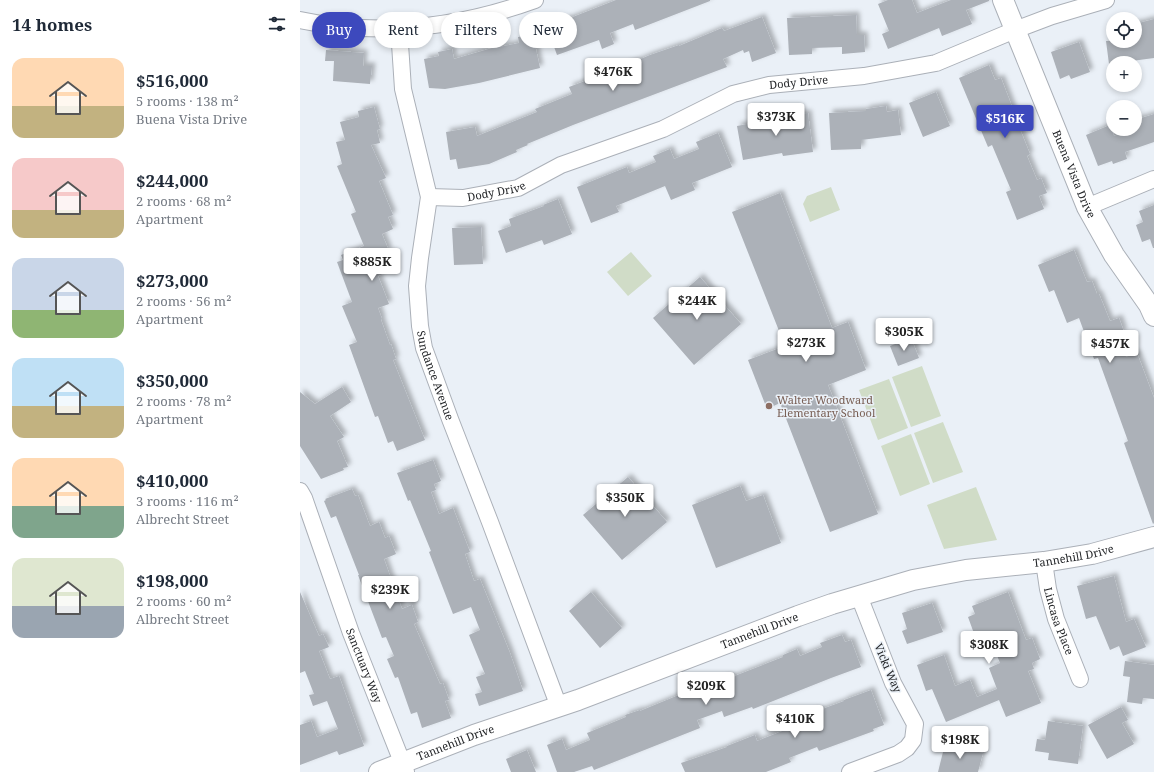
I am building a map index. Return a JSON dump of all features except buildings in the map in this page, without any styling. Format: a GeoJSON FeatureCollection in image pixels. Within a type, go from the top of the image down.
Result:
{"type":"FeatureCollection","features":[{"type":"Feature","properties":{"kind":"street"},"geometry":{"type":"LineString","coordinates":[[433,25],[455,22],[508,10],[535,0]]}},
{"type":"Feature","properties":{"kind":"street","name":"Buena Vista Drive"},"geometry":{"type":"LineString","coordinates":[[1003,0],[1087,207],[1114,256],[1149,305],[1154,316]]}},
{"type":"Feature","properties":{"kind":"street","name":"Dody Drive"},"geometry":{"type":"LineString","coordinates":[[429,197],[463,198],[518,188],[561,165],[662,129],[733,94],[769,85],[864,76],[936,63],[1052,16],[1106,0]]}},
{"type":"Feature","properties":{"kind":"street"},"geometry":{"type":"LineString","coordinates":[[300,20],[315,23],[374,28]]}},
{"type":"Feature","properties":{"kind":"street","name":"Sundance Avenue"},"geometry":{"type":"LineString","coordinates":[[400,48],[403,89],[429,197],[417,286],[420,326],[424,348],[559,707]]}},
{"type":"Feature","properties":{"kind":"street"},"geometry":{"type":"LineString","coordinates":[[1087,207],[1154,178]]}},
{"type":"Feature","properties":{"kind":"street","name":"Sanctuary Way"},"geometry":{"type":"LineString","coordinates":[[300,491],[304,498],[351,633],[404,767]]}},
{"type":"Feature","properties":{"kind":"street","name":"Tannehill Drive"},"geometry":{"type":"LineString","coordinates":[[379,772],[404,767],[474,735],[559,707],[798,616],[859,596],[913,580],[966,570],[1044,562],[1092,554],[1154,537]]}},
{"type":"Feature","properties":{"kind":"street","name":"Lincasa Place"},"geometry":{"type":"LineString","coordinates":[[1044,562],[1048,589],[1056,619],[1080,679]]}},
{"type":"Feature","properties":{"kind":"street","name":"Vicki Way"},"geometry":{"type":"LineString","coordinates":[[850,772],[898,754],[908,748],[913,740],[915,724],[893,683],[859,596]]}},
{"type":"Feature","properties":{"kind":"green space"},"geometry":{"type":"Polygon","coordinates":[[[831,187],[840,210],[810,222],[803,204],[807,196],[831,187]]]}},
{"type":"Feature","properties":{"kind":"green space"},"geometry":{"type":"Polygon","coordinates":[[[631,252],[652,276],[628,296],[607,272],[631,252]]]}},
{"type":"Feature","properties":{"kind":"green space"},"geometry":{"type":"Polygon","coordinates":[[[922,366],[941,416],[911,427],[892,377],[922,366]]]}},
{"type":"Feature","properties":{"kind":"green space"},"geometry":{"type":"Polygon","coordinates":[[[889,379],[908,428],[878,440],[859,390],[889,379]]]}},
{"type":"Feature","properties":{"kind":"green space"},"geometry":{"type":"Polygon","coordinates":[[[943,422],[963,472],[933,483],[914,433],[943,422]]]}},
{"type":"Feature","properties":{"kind":"green space"},"geometry":{"type":"Polygon","coordinates":[[[911,434],[930,484],[900,496],[881,446],[911,434]]]}},
{"type":"Feature","properties":{"kind":"green space"},"geometry":{"type":"Polygon","coordinates":[[[976,487],[997,540],[944,549],[927,505],[976,487]]]}},
{"type":"Feature","properties":{"kind":"place","name":"Walter Woodward Elementary School"},"geometry":{"type":"Point","coordinates":[769,406]}}]}
